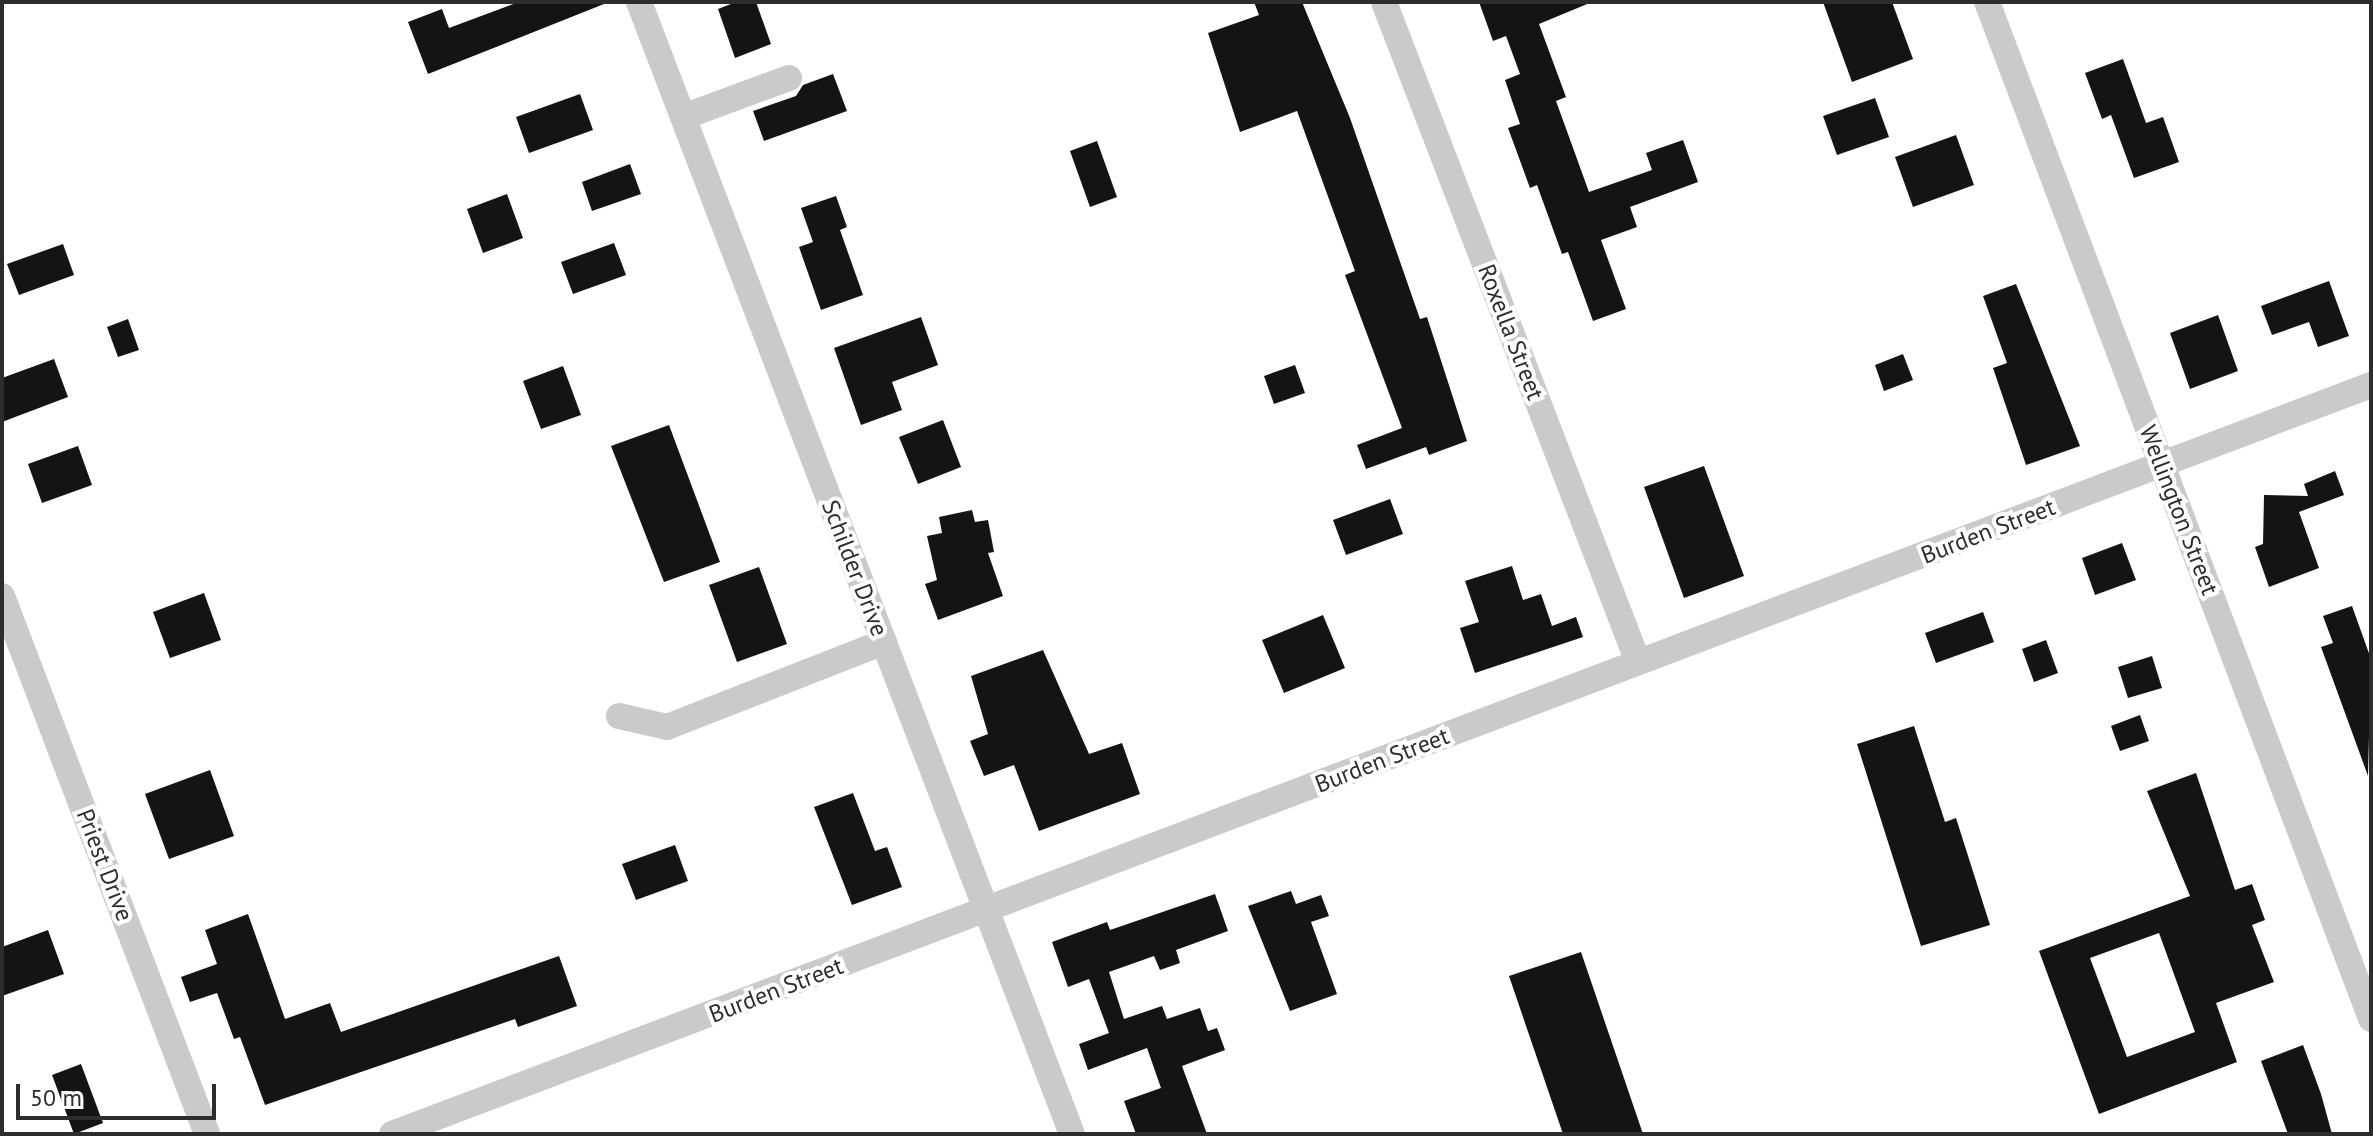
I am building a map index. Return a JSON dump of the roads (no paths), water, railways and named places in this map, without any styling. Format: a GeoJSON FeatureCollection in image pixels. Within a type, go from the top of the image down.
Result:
{"type":"FeatureCollection","features":[{"type":"Feature","properties":{"kind":"street","name":"Schilder Drive"},"geometry":{"type":"LineString","coordinates":[[639,2],[1072,1134]]}},
{"type":"Feature","properties":{"kind":"street","name":"Roxella Street"},"geometry":{"type":"LineString","coordinates":[[1384,2],[1638,662]]}},
{"type":"Feature","properties":{"kind":"street","name":"Wellington Street"},"geometry":{"type":"LineString","coordinates":[[1987,2],[2371,1019]]}},
{"type":"Feature","properties":{"kind":"street"},"geometry":{"type":"LineString","coordinates":[[683,117],[789,78]]}},
{"type":"Feature","properties":{"kind":"street","name":"Burden Street"},"geometry":{"type":"LineString","coordinates":[[392,1134],[2371,385]]}},
{"type":"Feature","properties":{"kind":"street","name":"Priest Drive"},"geometry":{"type":"LineString","coordinates":[[2,596],[207,1134]]}},
{"type":"Feature","properties":{"kind":"street"},"geometry":{"type":"LineString","coordinates":[[619,716],[667,727],[884,642]]}}]}
